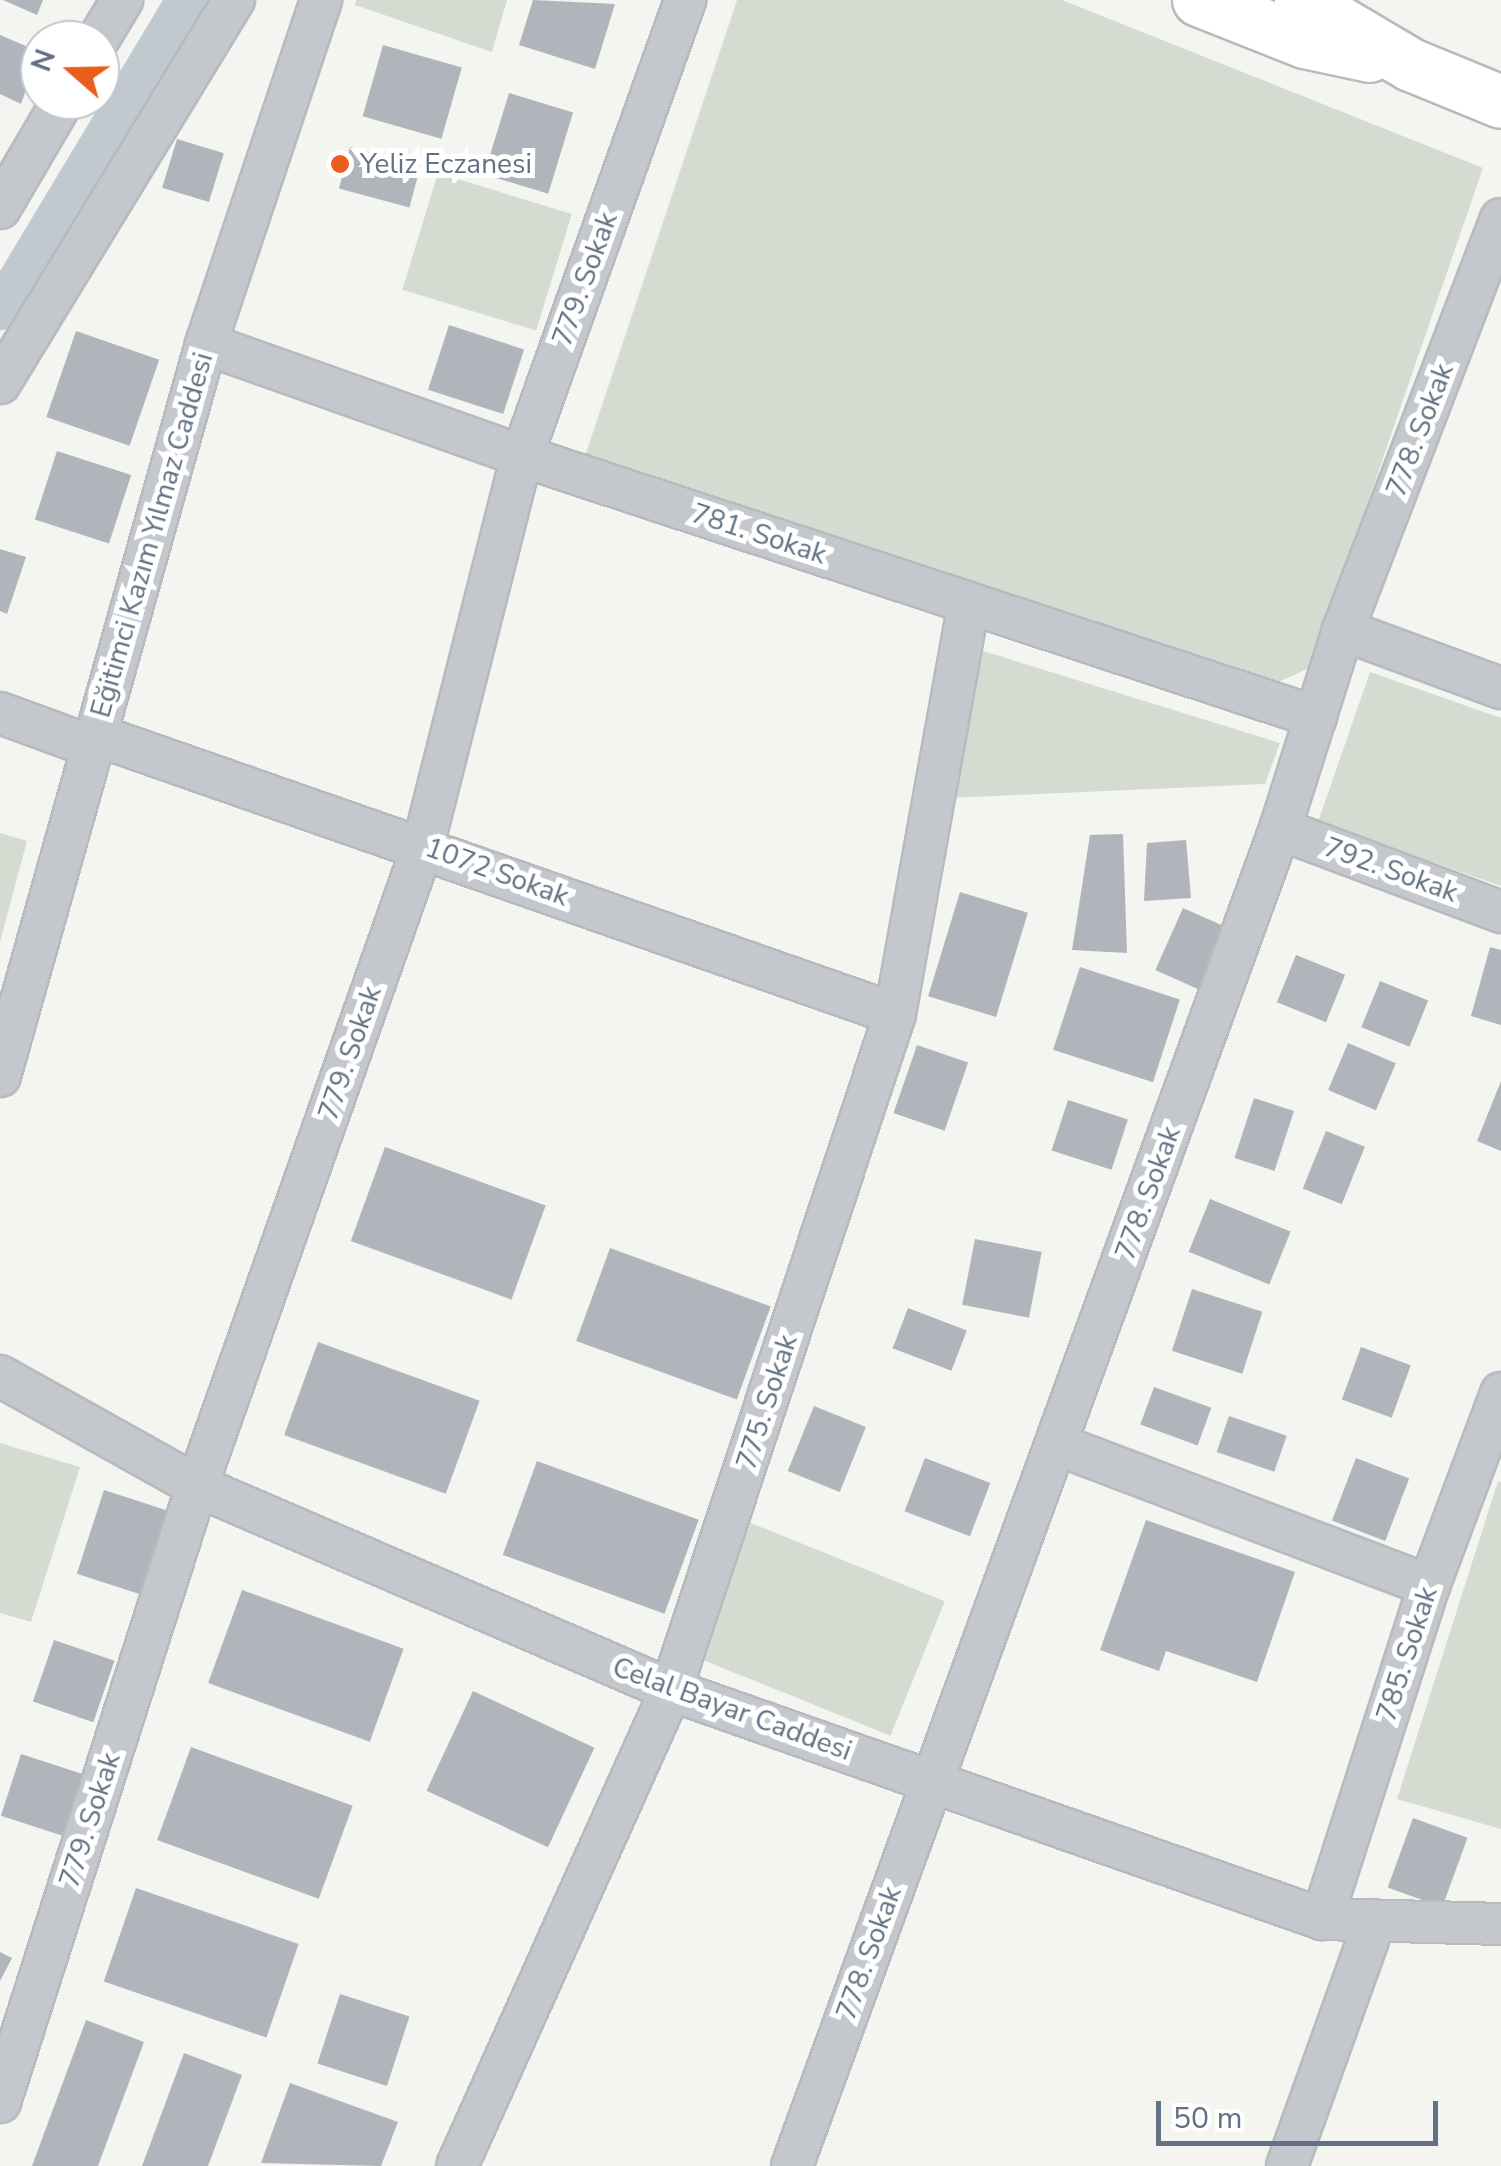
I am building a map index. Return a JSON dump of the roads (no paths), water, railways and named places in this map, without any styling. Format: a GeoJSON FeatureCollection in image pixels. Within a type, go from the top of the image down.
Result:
{"type":"FeatureCollection","features":[{"type":"Feature","properties":{"kind":"main road"},"geometry":{"type":"LineString","coordinates":[[1199,0],[1304,42],[1411,65]]}},
{"type":"Feature","properties":{"kind":"main road"},"geometry":{"type":"LineString","coordinates":[[1301,0],[1411,65],[1501,102]]}},
{"type":"Feature","properties":{"kind":"street"},"geometry":{"type":"LineString","coordinates":[[0,383],[234,0]]}},
{"type":"Feature","properties":{"kind":"street","name":"Eğitimci Kazım Yılmaz Caddesi"},"geometry":{"type":"LineString","coordinates":[[0,1076],[206,344],[321,0]]}},
{"type":"Feature","properties":{"kind":"street","name":"779. Sokak"},"geometry":{"type":"LineString","coordinates":[[0,2102],[197,1486],[423,846],[522,456],[684,0]]}},
{"type":"Feature","properties":{"kind":"street"},"geometry":{"type":"LineString","coordinates":[[0,208],[51,120]]}},
{"type":"Feature","properties":{"kind":"street","name":"778. Sokak"},"geometry":{"type":"LineString","coordinates":[[792,2166],[1280,829],[1344,630],[1501,219]]}},
{"type":"Feature","properties":{"kind":"street","name":"781. Sokak"},"geometry":{"type":"LineString","coordinates":[[206,344],[522,456],[1316,717]]}},
{"type":"Feature","properties":{"kind":"street","name":"775. Sokak"},"geometry":{"type":"LineString","coordinates":[[457,2166],[670,1690],[896,1014],[970,604]]}},
{"type":"Feature","properties":{"kind":"street"},"geometry":{"type":"LineString","coordinates":[[1344,630],[1501,688]]}},
{"type":"Feature","properties":{"kind":"street","name":"1072 Sokak"},"geometry":{"type":"LineString","coordinates":[[0,713],[423,846],[896,1014]]}},
{"type":"Feature","properties":{"kind":"street","name":"792. Sokak"},"geometry":{"type":"LineString","coordinates":[[1280,829],[1501,912]]}},
{"type":"Feature","properties":{"kind":"street","name":"Celal Bayar Caddesi"},"geometry":{"type":"LineString","coordinates":[[0,1376],[197,1486],[670,1690],[1322,1918],[1501,1924]]}},
{"type":"Feature","properties":{"kind":"street","name":"785. Sokak"},"geometry":{"type":"LineString","coordinates":[[1322,1918],[1429,1586],[1501,1393]]}},
{"type":"Feature","properties":{"kind":"street"},"geometry":{"type":"LineString","coordinates":[[1056,1444],[1429,1586]]}},
{"type":"Feature","properties":{"kind":"street"},"geometry":{"type":"LineString","coordinates":[[1287,2166],[1375,1920]]}},
{"type":"Feature","properties":{"kind":"waterway"},"geometry":{"type":"LineString","coordinates":[[0,310],[186,0]]}},
{"type":"Feature","properties":{"kind":"place","name":"Yeliz Eczanesi"},"geometry":{"type":"Point","coordinates":[340,164]}}]}
